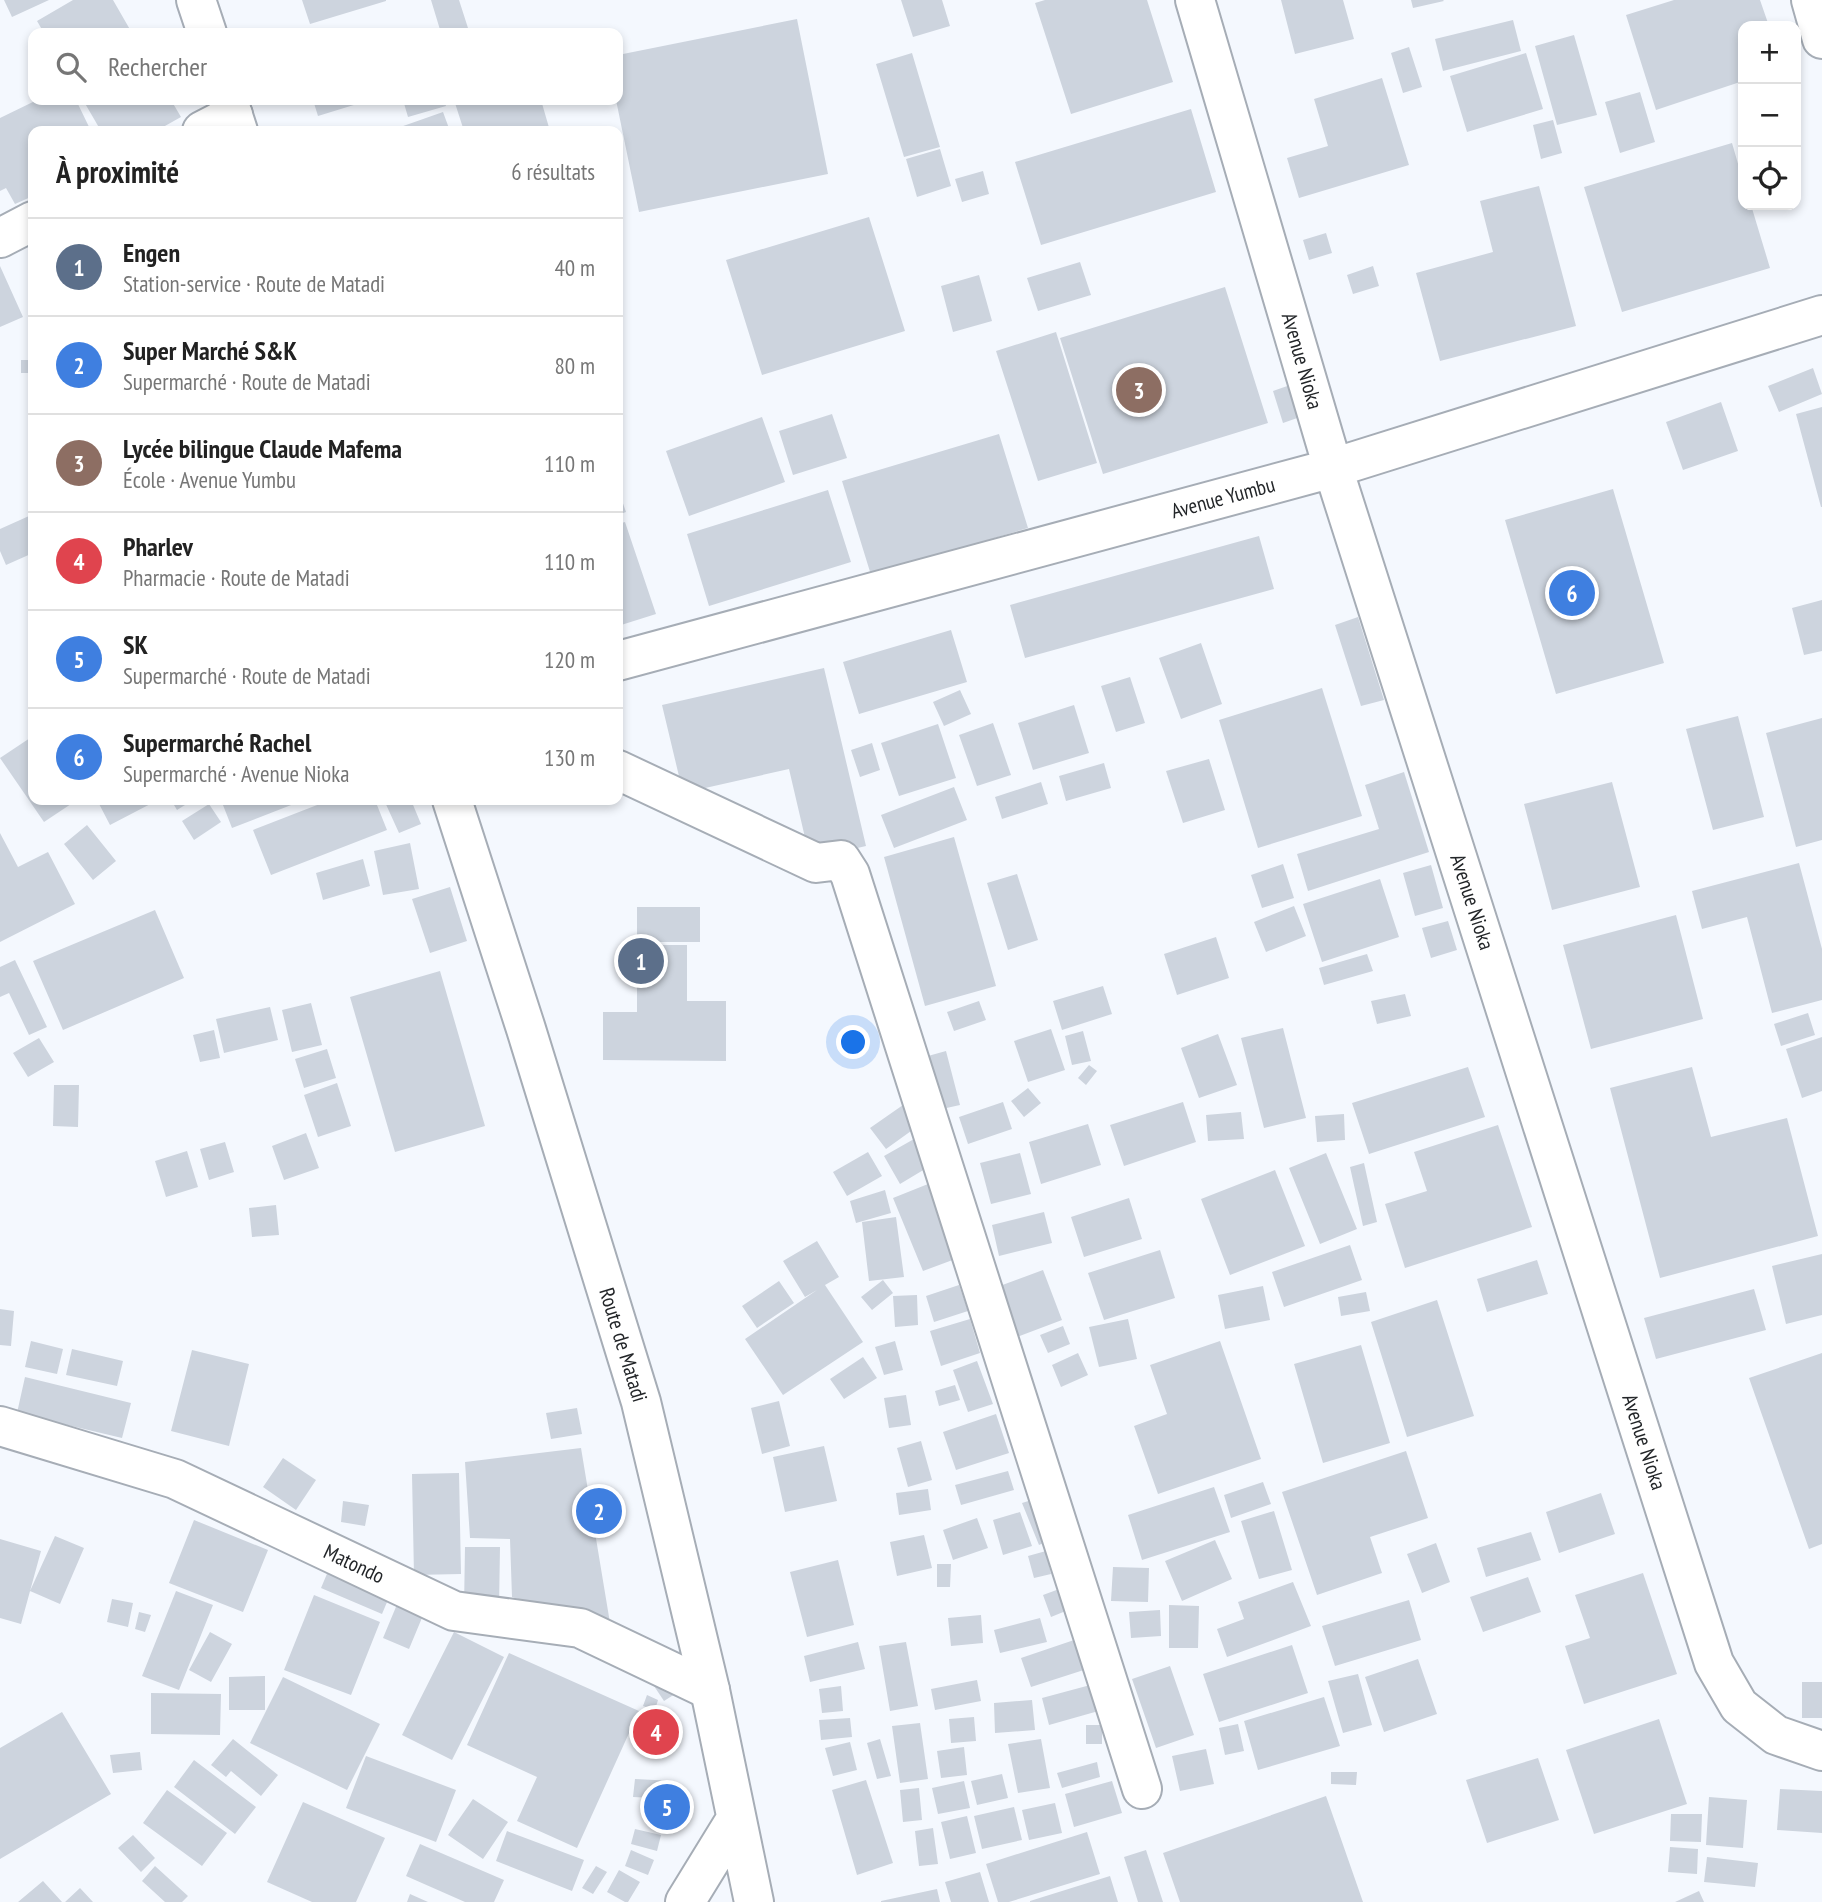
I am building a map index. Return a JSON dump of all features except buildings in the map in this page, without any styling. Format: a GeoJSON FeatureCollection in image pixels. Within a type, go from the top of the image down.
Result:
{"type":"FeatureCollection","features":[{"type":"Feature","properties":{"kind":"main road"},"geometry":{"type":"LineString","coordinates":[[196,0],[205,28]]}},
{"type":"Feature","properties":{"kind":"main road","name":"Avenue Nioka"},"geometry":{"type":"LineString","coordinates":[[1195,0],[1333,468],[1714,1663],[1740,1706],[1776,1735],[1822,1751]]}},
{"type":"Feature","properties":{"kind":"main road"},"geometry":{"type":"LineString","coordinates":[[1811,0],[1822,39]]}},
{"type":"Feature","properties":{"kind":"main road"},"geometry":{"type":"LineString","coordinates":[[0,238],[28,223]]}},
{"type":"Feature","properties":{"kind":"main road","name":"Avenue Yumbu"},"geometry":{"type":"LineString","coordinates":[[623,660],[1333,468],[1822,315]]}},
{"type":"Feature","properties":{"kind":"main road"},"geometry":{"type":"LineString","coordinates":[[623,772],[816,863],[841,860],[850,873],[1142,1789]]}},
{"type":"Feature","properties":{"kind":"main road","name":"Route de Matadi"},"geometry":{"type":"LineString","coordinates":[[454,805],[641,1402],[710,1689],[754,1902]]}},
{"type":"Feature","properties":{"kind":"main road","name":"Matondo"},"geometry":{"type":"LineString","coordinates":[[0,1426],[175,1479],[454,1611],[580,1628],[710,1689]]}},
{"type":"Feature","properties":{"kind":"main road"},"geometry":{"type":"LineString","coordinates":[[685,1902],[736,1819]]}},
{"type":"Feature","properties":{"kind":"place","name":"Lycée bilingue Claude Mafema"},"geometry":{"type":"Point","coordinates":[1139,390]}},
{"type":"Feature","properties":{"kind":"place","name":"Supermarché Rachel"},"geometry":{"type":"Point","coordinates":[1572,593]}},
{"type":"Feature","properties":{"kind":"place","name":"Engen"},"geometry":{"type":"Point","coordinates":[641,961]}},
{"type":"Feature","properties":{"kind":"place","name":"Super Marché S&K"},"geometry":{"type":"Point","coordinates":[599,1511]}},
{"type":"Feature","properties":{"kind":"place","name":"Pharlev"},"geometry":{"type":"Point","coordinates":[656,1732]}},
{"type":"Feature","properties":{"kind":"place","name":"SK"},"geometry":{"type":"Point","coordinates":[667,1807]}}]}
